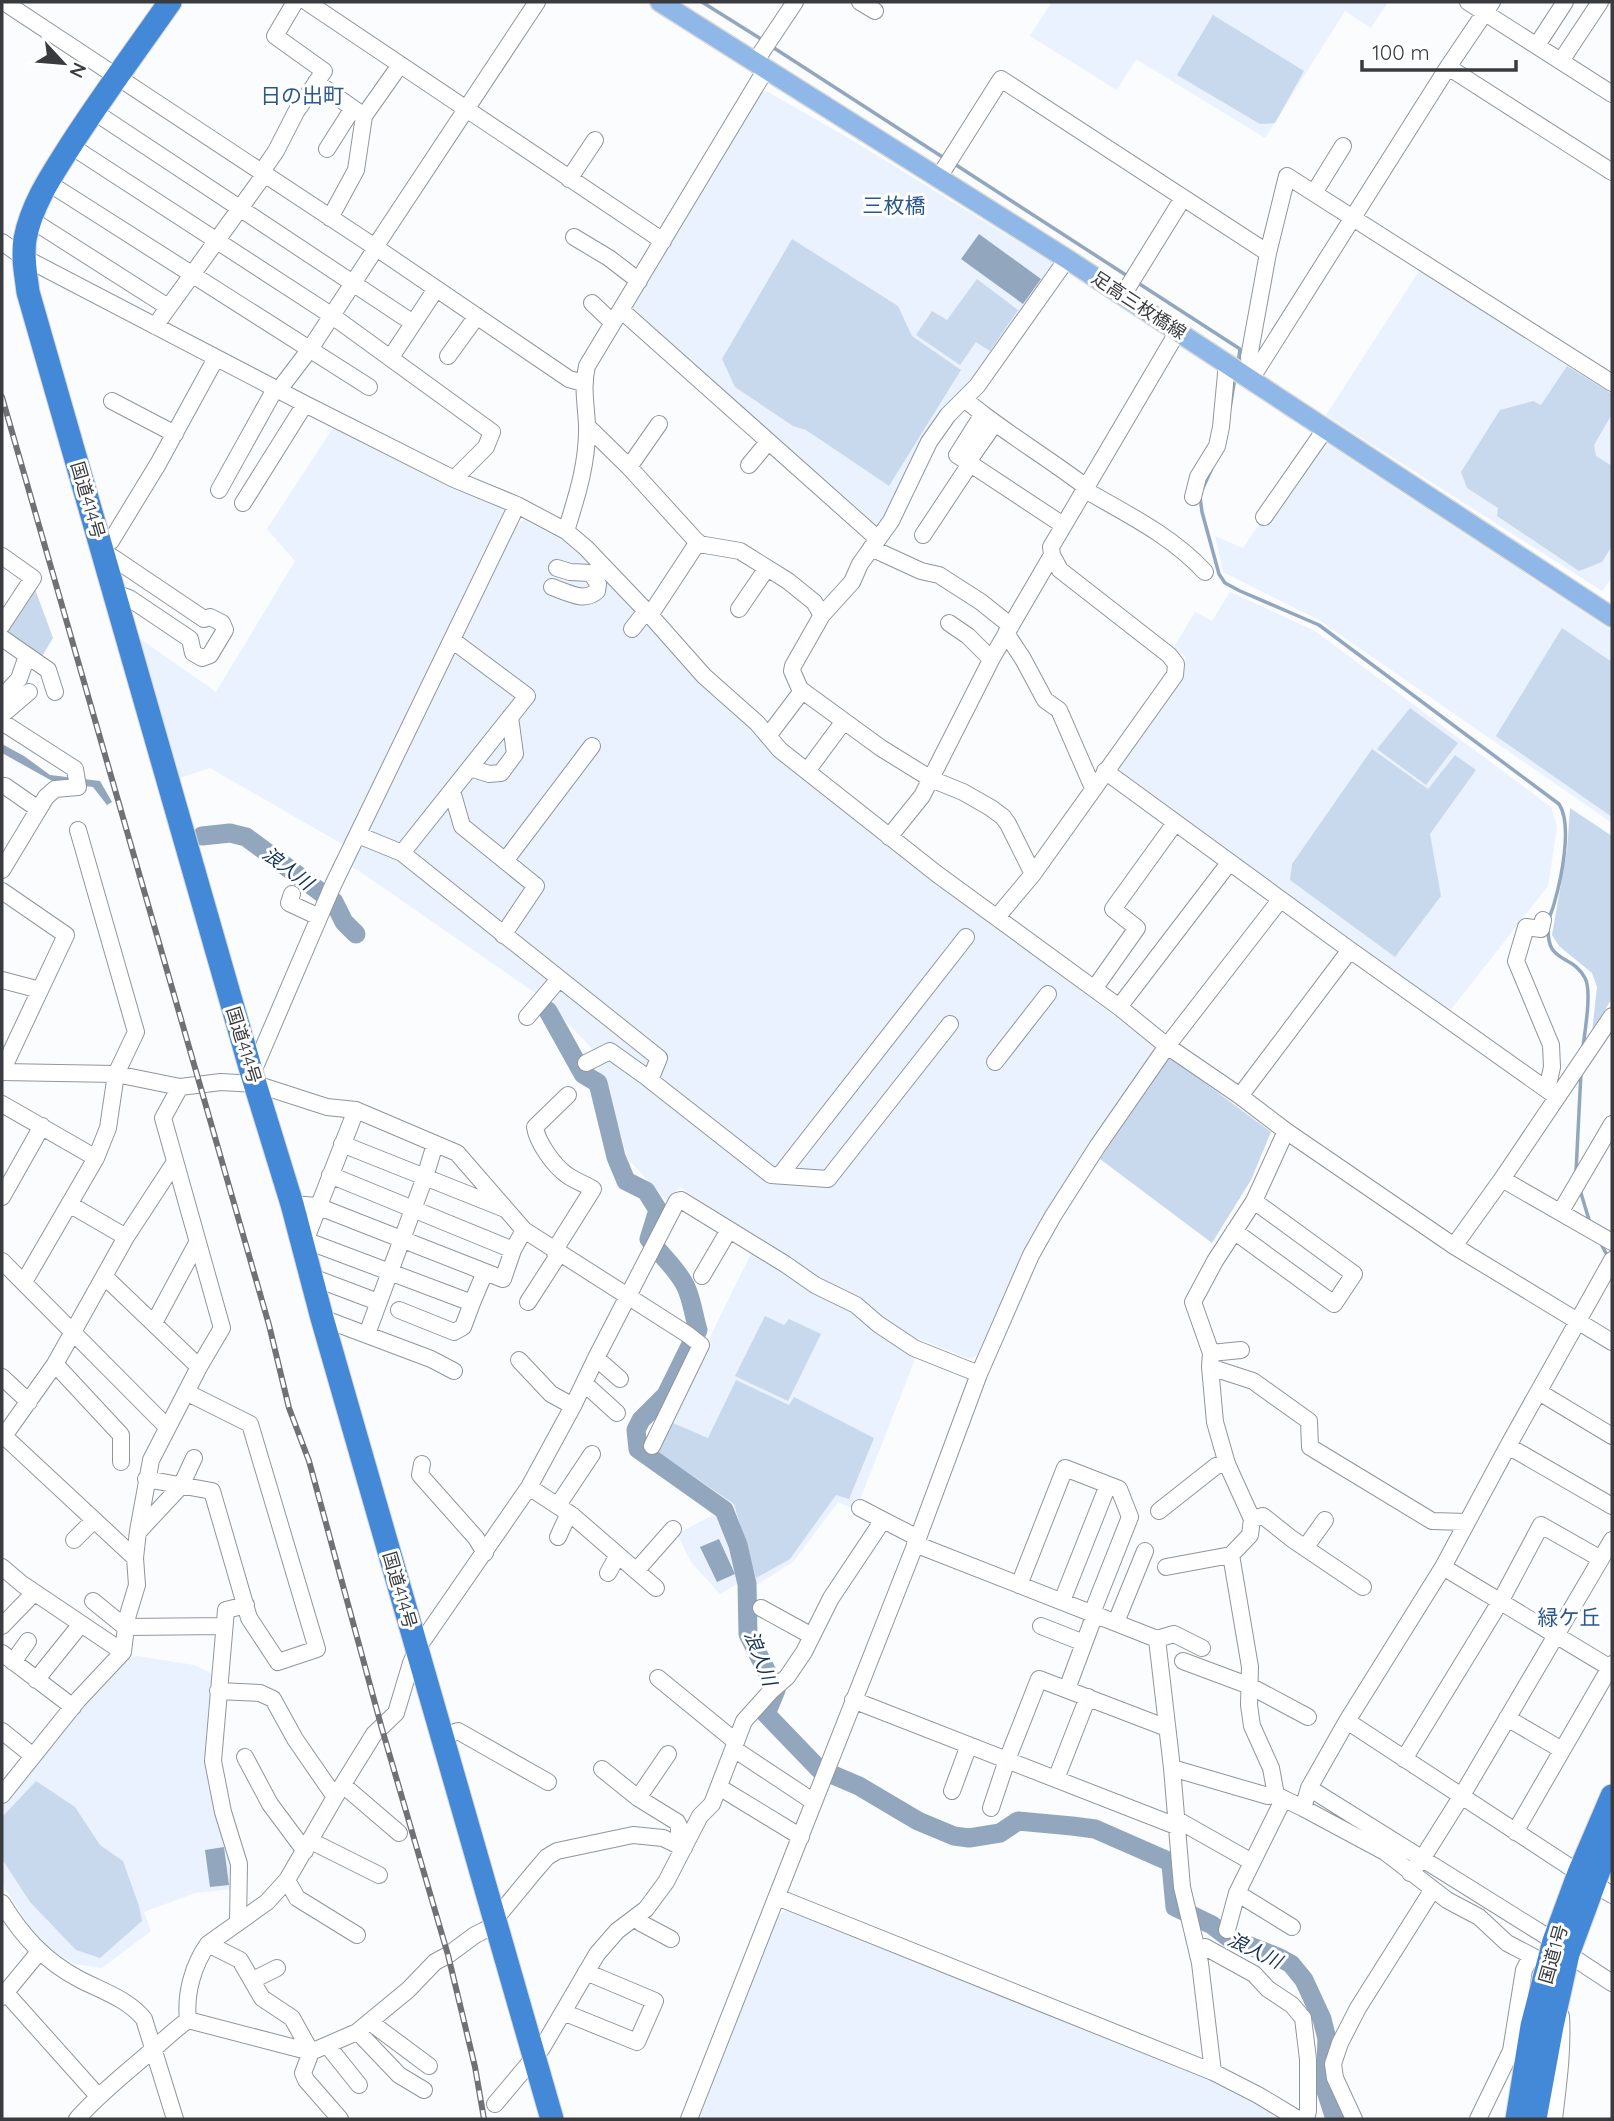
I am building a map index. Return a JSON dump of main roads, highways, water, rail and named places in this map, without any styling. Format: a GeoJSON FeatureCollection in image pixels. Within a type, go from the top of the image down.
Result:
{"type":"FeatureCollection","features":[{"type":"Feature","properties":{"kind":"highway","name":"国道414号"},"geometry":{"type":"LineString","coordinates":[[170,2],[47,182],[30,219],[23,257],[28,292],[254,1079],[304,1239],[322,1318],[552,2119]]}},
{"type":"Feature","properties":{"kind":"highway","name":"国道1号"},"geometry":{"type":"LineString","coordinates":[[1595,1884],[1612,1796]]}},
{"type":"Feature","properties":{"kind":"highway","name":"国道1号"},"geometry":{"type":"LineString","coordinates":[[1517,2119],[1532,2026],[1552,1960],[1595,1884],[1612,1835]]}},
{"type":"Feature","properties":{"kind":"highway","name":"国道1号"},"geometry":{"type":"LineString","coordinates":[[1535,2119],[1552,1960]]}},
{"type":"Feature","properties":{"kind":"main road","name":"足高三枚橋線"},"geometry":{"type":"LineString","coordinates":[[660,2],[1067,259],[1126,290],[1178,331],[1612,617]]}},
{"type":"Feature","properties":{"kind":"waterway"},"geometry":{"type":"LineString","coordinates":[[702,2],[761,39]]}},
{"type":"Feature","properties":{"kind":"waterway"},"geometry":{"type":"LineString","coordinates":[[774,48],[944,158]]}},
{"type":"Feature","properties":{"kind":"waterway"},"geometry":{"type":"LineString","coordinates":[[953,163],[1129,277]]}},
{"type":"Feature","properties":{"kind":"waterway"},"geometry":{"type":"LineString","coordinates":[[1135,281],[1240,349],[1238,363]]}},
{"type":"Feature","properties":{"kind":"waterway"},"geometry":{"type":"LineString","coordinates":[[1230,408],[1235,378]]}},
{"type":"Feature","properties":{"kind":"waterway"},"geometry":{"type":"LineString","coordinates":[[1202,490],[1212,468]]}},
{"type":"Feature","properties":{"kind":"waterway"},"geometry":{"type":"LineString","coordinates":[[1200,497],[1219,574],[1225,583],[1319,625],[1559,804],[1565,825],[1564,853],[1548,934],[1554,952],[1573,964],[1587,984],[1583,1047]]}},
{"type":"Feature","properties":{"kind":"waterway","name":"浪人川"},"geometry":{"type":"LineString","coordinates":[[202,836],[230,833],[246,837],[334,902],[344,922],[356,934]]}},
{"type":"Feature","properties":{"kind":"waterway","name":"浪人川"},"geometry":{"type":"LineString","coordinates":[[548,1011],[583,1074],[598,1083],[616,1157],[626,1181],[646,1191],[658,1210],[649,1239],[678,1274],[690,1297],[698,1330],[666,1395],[641,1420],[636,1430],[638,1449],[724,1510],[738,1545],[747,1584],[748,1634],[776,1690],[766,1714],[819,1769],[859,1786],[918,1821],[954,1836],[969,1838],[1000,1833],[1018,1821],[1072,1826],[1095,1829],[1168,1861],[1171,1865],[1175,1907],[1212,1925],[1229,1938],[1291,1964],[1304,1980],[1322,2019],[1327,2039],[1325,2088],[1335,2119]]}},
{"type":"Feature","properties":{"kind":"waterway"},"geometry":{"type":"LineString","coordinates":[[1576,1172],[1581,1072]]}},
{"type":"Feature","properties":{"kind":"waterway"},"geometry":{"type":"LineString","coordinates":[[1580,1190],[1590,1223]]}},
{"type":"Feature","properties":{"kind":"waterway"},"geometry":{"type":"LineString","coordinates":[[1600,1242],[1608,1257]]}},
{"type":"Feature","properties":{"kind":"railway"},"geometry":{"type":"LineString","coordinates":[[2,397],[269,1325],[289,1408],[309,1461],[382,1729],[448,1955],[475,2067],[484,2119]]}},
{"type":"Feature","properties":{"kind":"district","name":"日の出町"},"geometry":{"type":"Point","coordinates":[302,95]}},
{"type":"Feature","properties":{"kind":"district","name":"三枚橋"},"geometry":{"type":"Point","coordinates":[894,205]}},
{"type":"Feature","properties":{"kind":"district","name":"緑ケ丘"},"geometry":{"type":"Point","coordinates":[1569,1617]}}]}
